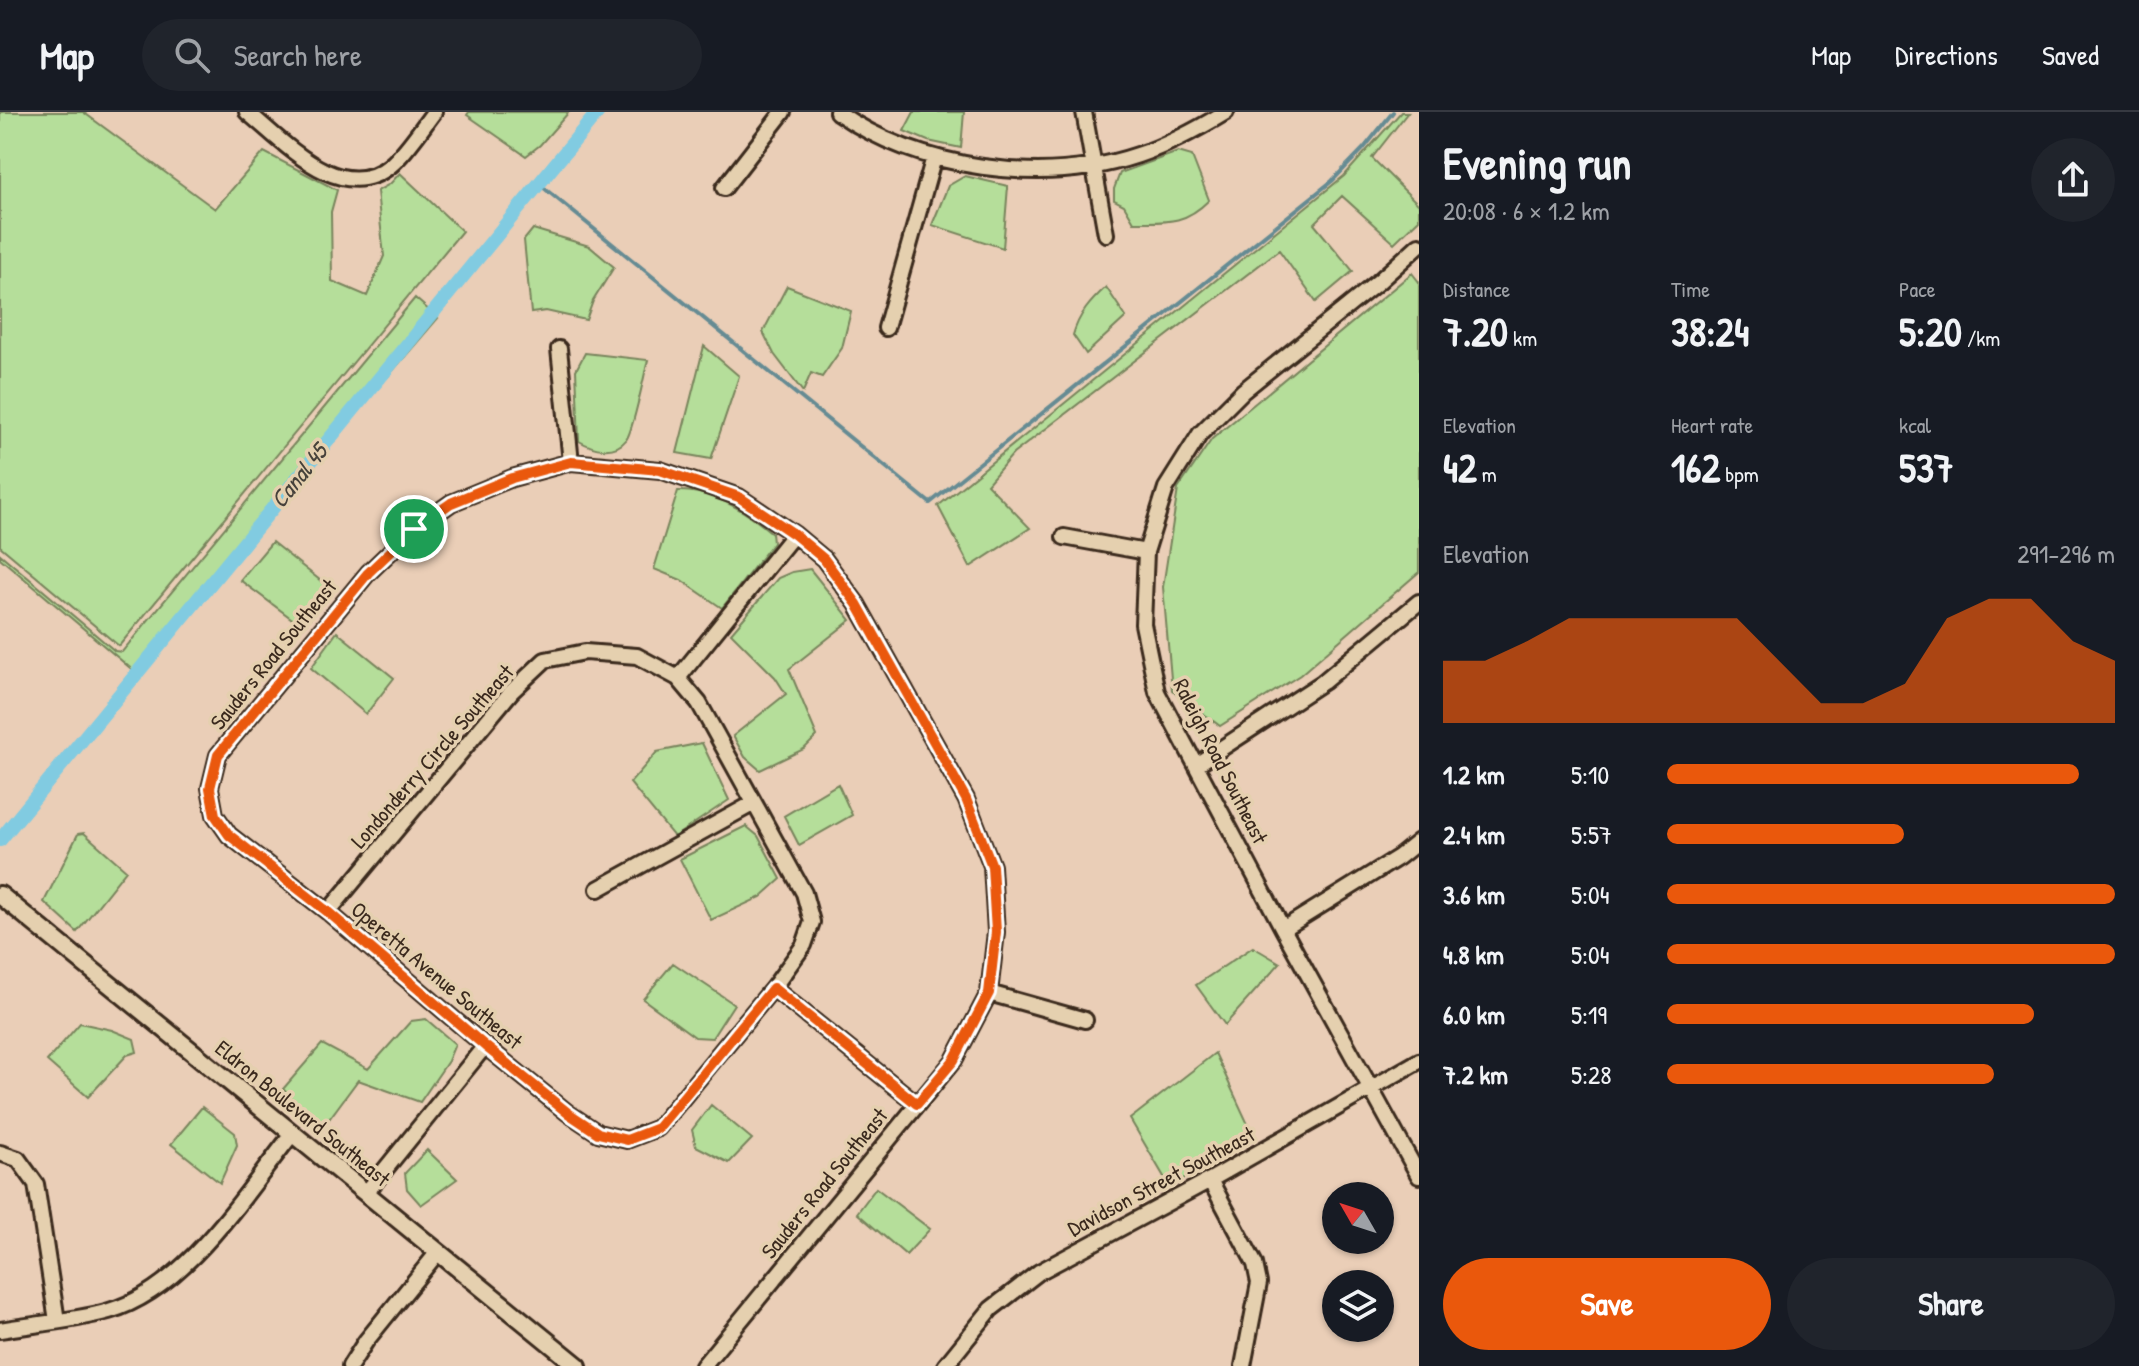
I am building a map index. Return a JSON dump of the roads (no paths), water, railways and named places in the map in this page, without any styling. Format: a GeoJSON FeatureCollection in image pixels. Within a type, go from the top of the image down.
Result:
{"type":"FeatureCollection","features":[{"type":"Feature","properties":{"kind":"street"},"geometry":{"type":"LineString","coordinates":[[247,112],[310,164],[339,178],[364,179],[390,165],[434,112]]}},
{"type":"Feature","properties":{"kind":"street"},"geometry":{"type":"LineString","coordinates":[[724,188],[783,112]]}},
{"type":"Feature","properties":{"kind":"street"},"geometry":{"type":"LineString","coordinates":[[837,112],[870,132],[934,157],[983,168],[1054,170],[1095,166],[1137,156],[1183,137],[1226,112]]}},
{"type":"Feature","properties":{"kind":"street"},"geometry":{"type":"LineString","coordinates":[[1084,112],[1106,234]]}},
{"type":"Feature","properties":{"kind":"street"},"geometry":{"type":"LineString","coordinates":[[886,328],[934,157]]}},
{"type":"Feature","properties":{"kind":"street","name":"Raleigh Road Southeast"},"geometry":{"type":"LineString","coordinates":[[1419,246],[1243,391],[1200,434],[1166,488],[1146,552],[1143,624],[1157,692],[1419,1176]]}},
{"type":"Feature","properties":{"kind":"street"},"geometry":{"type":"LineString","coordinates":[[559,349],[571,462]]}},
{"type":"Feature","properties":{"kind":"street","name":"Sauders Road Southeast"},"geometry":{"type":"LineString","coordinates":[[210,788],[218,755],[368,573],[414,529],[451,503],[512,478],[571,462],[660,470],[739,497],[794,534],[824,559],[857,604],[966,799],[992,866],[996,932],[989,993],[954,1060],[703,1366]]}},
{"type":"Feature","properties":{"kind":"street"},"geometry":{"type":"LineString","coordinates":[[678,678],[794,534]]}},
{"type":"Feature","properties":{"kind":"street"},"geometry":{"type":"LineString","coordinates":[[1064,537],[1146,552]]}},
{"type":"Feature","properties":{"kind":"street"},"geometry":{"type":"LineString","coordinates":[[1196,765],[1323,682],[1419,602]]}},
{"type":"Feature","properties":{"kind":"street","name":"Londonderry Circle Southeast"},"geometry":{"type":"LineString","coordinates":[[328,912],[511,692],[545,660],[585,652],[637,656],[678,678],[699,703],[804,893],[812,922],[804,945],[773,988],[658,1128],[627,1140]]}},
{"type":"Feature","properties":{"kind":"street","name":"Operetta Avenue Southeast"},"geometry":{"type":"LineString","coordinates":[[210,788],[215,815],[229,835],[328,912],[568,1113],[598,1133],[627,1140]]}},
{"type":"Feature","properties":{"kind":"street"},"geometry":{"type":"LineString","coordinates":[[598,889],[754,803]]}},
{"type":"Feature","properties":{"kind":"street"},"geometry":{"type":"LineString","coordinates":[[1283,929],[1399,857],[1419,841]]}},
{"type":"Feature","properties":{"kind":"street","name":"Eldron Boulevard Southeast"},"geometry":{"type":"LineString","coordinates":[[0,895],[578,1366]]}},
{"type":"Feature","properties":{"kind":"street"},"geometry":{"type":"LineString","coordinates":[[773,988],[917,1104]]}},
{"type":"Feature","properties":{"kind":"street"},"geometry":{"type":"LineString","coordinates":[[989,993],[1085,1020]]}},
{"type":"Feature","properties":{"kind":"street"},"geometry":{"type":"LineString","coordinates":[[366,1193],[485,1046]]}},
{"type":"Feature","properties":{"kind":"street","name":"Davidson Street Southeast"},"geometry":{"type":"LineString","coordinates":[[945,1366],[991,1309],[1039,1272],[1210,1180],[1419,1061]]}},
{"type":"Feature","properties":{"kind":"street"},"geometry":{"type":"LineString","coordinates":[[0,1330],[112,1310],[155,1288],[191,1261],[293,1133]]}},
{"type":"Feature","properties":{"kind":"street"},"geometry":{"type":"LineString","coordinates":[[0,1153],[18,1159],[36,1184],[57,1321]]}},
{"type":"Feature","properties":{"kind":"street"},"geometry":{"type":"LineString","coordinates":[[1210,1180],[1255,1264],[1259,1283],[1243,1366]]}},
{"type":"Feature","properties":{"kind":"street"},"geometry":{"type":"LineString","coordinates":[[350,1366],[366,1341],[438,1252]]}},
{"type":"Feature","properties":{"kind":"waterway","name":"Canal 45"},"geometry":{"type":"LineString","coordinates":[[0,840],[598,112]]}},
{"type":"Feature","properties":{"kind":"waterway"},"geometry":{"type":"LineString","coordinates":[[539,184],[930,503],[1332,181],[1393,112]]}}]}
